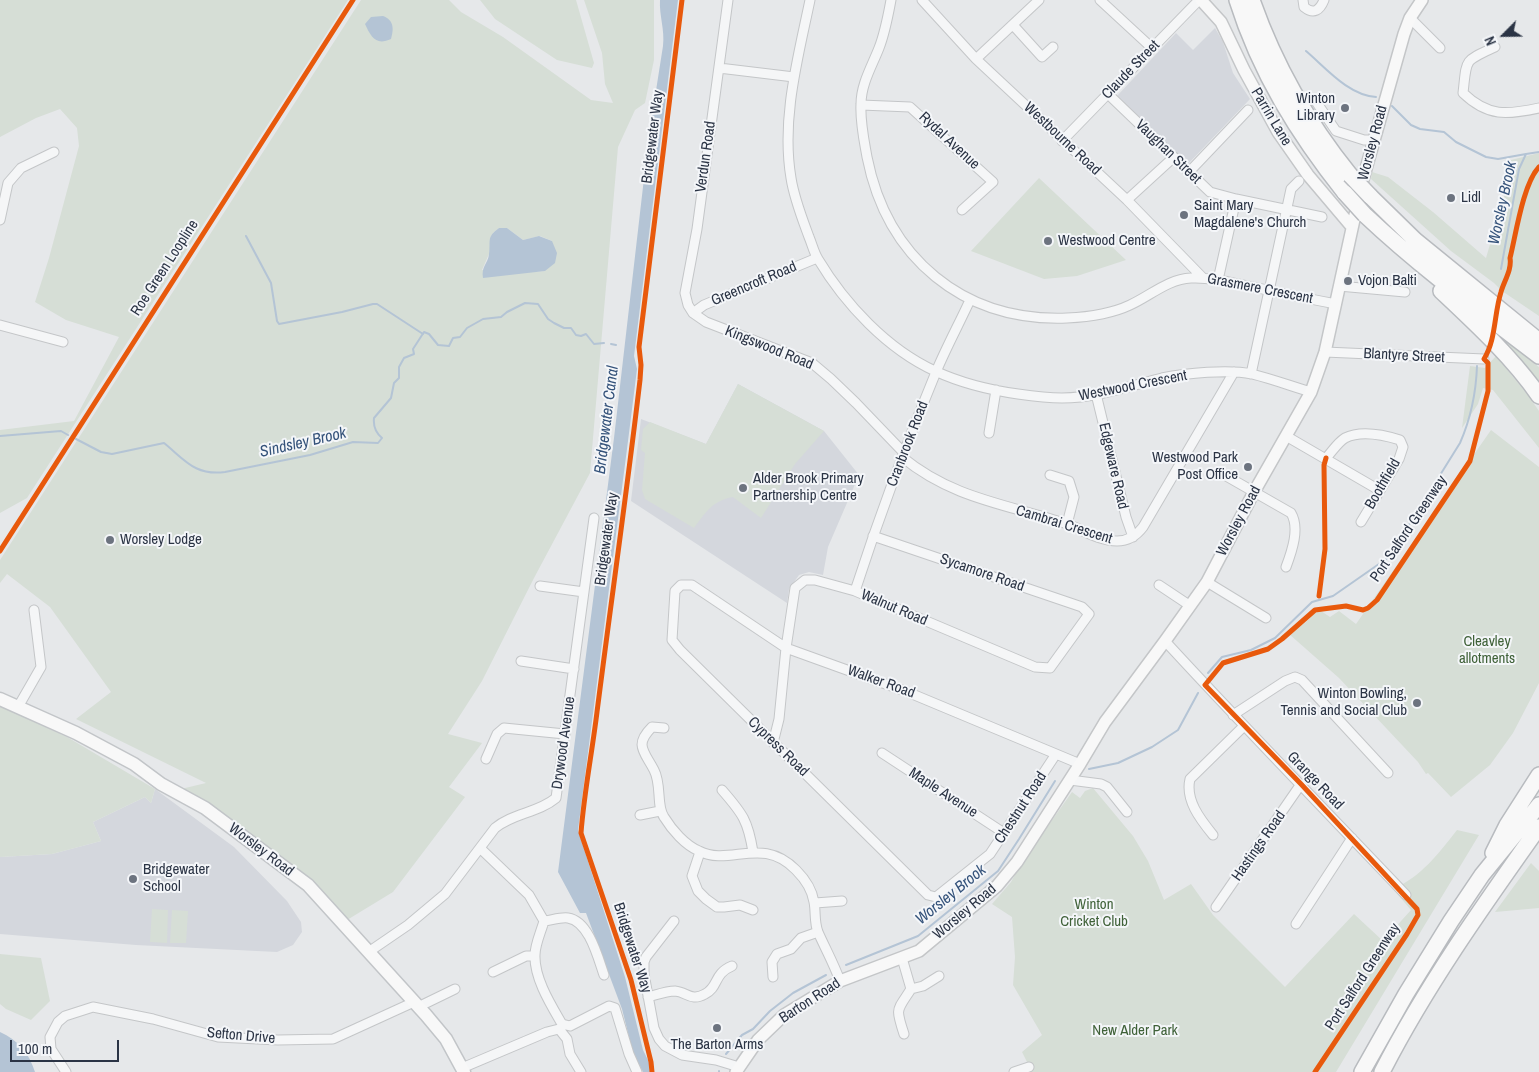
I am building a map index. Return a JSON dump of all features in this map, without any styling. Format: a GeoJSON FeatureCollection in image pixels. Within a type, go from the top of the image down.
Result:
{"type":"FeatureCollection","features":[{"type":"Feature","properties":{"kind":"highway"},"geometry":{"type":"LineString","coordinates":[[1237,0],[1263,66],[1291,120],[1346,193],[1517,368],[1539,396]]}},
{"type":"Feature","properties":{"kind":"highway"},"geometry":{"type":"LineString","coordinates":[[1252,0],[1266,35],[1291,86],[1320,134],[1350,175],[1416,240],[1539,340]]}},
{"type":"Feature","properties":{"kind":"highway"},"geometry":{"type":"LineString","coordinates":[[1391,239],[1539,356]]}},
{"type":"Feature","properties":{"kind":"highway"},"geometry":{"type":"LineString","coordinates":[[1489,299],[1539,328]]}},
{"type":"Feature","properties":{"kind":"highway"},"geometry":{"type":"LineString","coordinates":[[1482,875],[1506,825],[1539,775]]}},
{"type":"Feature","properties":{"kind":"highway"},"geometry":{"type":"LineString","coordinates":[[1362,1072],[1420,971],[1482,875],[1539,805]]}},
{"type":"Feature","properties":{"kind":"highway"},"geometry":{"type":"LineString","coordinates":[[1382,1072],[1404,1030],[1539,828]]}},
{"type":"Feature","properties":{"kind":"highway"},"geometry":{"type":"LineString","coordinates":[[1514,863],[1539,832]]}},
{"type":"Feature","properties":{"kind":"main road","name":"Parrin Lane"},"geometry":{"type":"LineString","coordinates":[[1200,0],[1221,22],[1248,78],[1283,139],[1308,175],[1352,227]]}},
{"type":"Feature","properties":{"kind":"main road","name":"Worsley Road"},"geometry":{"type":"LineString","coordinates":[[903,957],[919,951],[997,886],[1017,862],[1105,722],[1166,641],[1189,605],[1207,582],[1254,492],[1311,392],[1325,352],[1373,140],[1410,18],[1422,0]]}},
{"type":"Feature","properties":{"kind":"main road","name":"Worsley Road"},"geometry":{"type":"LineString","coordinates":[[0,699],[76,733],[134,764],[161,784],[204,808],[308,886],[370,952],[446,1039],[463,1070]]}},
{"type":"Feature","properties":{"kind":"main road","name":"Barton Road"},"geometry":{"type":"LineString","coordinates":[[738,1069],[758,1040],[784,1015],[840,981],[903,957]]}},
{"type":"Feature","properties":{"kind":"street","name":"Verdun Road"},"geometry":{"type":"LineString","coordinates":[[693,313],[688,305],[685,293],[697,229],[728,0]]}},
{"type":"Feature","properties":{"kind":"street","name":"Westwood Crescent"},"geometry":{"type":"LineString","coordinates":[[810,0],[794,77],[789,122],[789,162],[799,211],[817,258],[856,310],[905,354],[936,371],[973,385],[1038,397],[1062,398],[1096,394],[1183,374],[1234,372],[1251,374],[1311,392]]}},
{"type":"Feature","properties":{"kind":"street","name":"Grasmere Crescent"},"geometry":{"type":"LineString","coordinates":[[891,0],[884,34],[866,79],[861,104],[864,141],[876,193],[887,216],[909,250],[924,268],[938,280],[970,300],[1012,314],[1050,318],[1105,314],[1122,309],[1166,285],[1182,279],[1202,278],[1336,304]]}},
{"type":"Feature","properties":{"kind":"street","name":"Westbourne Road"},"geometry":{"type":"LineString","coordinates":[[923,0],[976,58],[1127,200],[1202,278]]}},
{"type":"Feature","properties":{"kind":"street"},"geometry":{"type":"LineString","coordinates":[[976,58],[1039,0]]}},
{"type":"Feature","properties":{"kind":"street"},"geometry":{"type":"LineString","coordinates":[[1100,0],[1152,48]]}},
{"type":"Feature","properties":{"kind":"street","name":"Claude Street"},"geometry":{"type":"LineString","coordinates":[[1062,140],[1200,0]]}},
{"type":"Feature","properties":{"kind":"street"},"geometry":{"type":"LineString","coordinates":[[1303,0],[1304,7],[1309,11],[1316,12],[1320,9],[1324,0]]}},
{"type":"Feature","properties":{"kind":"street"},"geometry":{"type":"LineString","coordinates":[[1410,18],[1440,48]]}},
{"type":"Feature","properties":{"kind":"street"},"geometry":{"type":"LineString","coordinates":[[1013,25],[1042,57],[1053,46]]}},
{"type":"Feature","properties":{"kind":"street"},"geometry":{"type":"LineString","coordinates":[[1495,47],[1472,57],[1466,64],[1463,93],[1472,101],[1493,112],[1519,113],[1539,108]]}},
{"type":"Feature","properties":{"kind":"street"},"geometry":{"type":"LineString","coordinates":[[718,68],[794,77]]}},
{"type":"Feature","properties":{"kind":"street","name":"Vaughan Street"},"geometry":{"type":"LineString","coordinates":[[1108,94],[1210,192],[1322,217]]}},
{"type":"Feature","properties":{"kind":"street"},"geometry":{"type":"LineString","coordinates":[[1317,102],[1336,131],[1364,140],[1373,140]]}},
{"type":"Feature","properties":{"kind":"street","name":"Rydal Avenue"},"geometry":{"type":"LineString","coordinates":[[861,104],[910,107],[993,182],[962,210]]}},
{"type":"Feature","properties":{"kind":"street"},"geometry":{"type":"LineString","coordinates":[[1189,172],[1248,110]]}},
{"type":"Feature","properties":{"kind":"street"},"geometry":{"type":"LineString","coordinates":[[0,220],[8,182],[21,168],[54,152]]}},
{"type":"Feature","properties":{"kind":"street"},"geometry":{"type":"LineString","coordinates":[[1127,200],[1174,157]]}},
{"type":"Feature","properties":{"kind":"street"},"geometry":{"type":"LineString","coordinates":[[1251,374],[1291,189],[1299,181]]}},
{"type":"Feature","properties":{"kind":"street"},"geometry":{"type":"LineString","coordinates":[[1218,280],[1236,199]]}},
{"type":"Feature","properties":{"kind":"street","name":"Greencroft Road"},"geometry":{"type":"LineString","coordinates":[[693,313],[704,305],[817,258]]}},
{"type":"Feature","properties":{"kind":"street"},"geometry":{"type":"LineString","coordinates":[[1339,286],[1405,292]]}},
{"type":"Feature","properties":{"kind":"street","name":"Cranbrook Road"},"geometry":{"type":"LineString","coordinates":[[856,591],[873,536],[903,455],[936,371],[970,300]]}},
{"type":"Feature","properties":{"kind":"street","name":"Kingswood Road"},"geometry":{"type":"LineString","coordinates":[[693,313],[706,322],[812,363],[850,397],[903,455]]}},
{"type":"Feature","properties":{"kind":"street"},"geometry":{"type":"LineString","coordinates":[[0,325],[63,342]]}},
{"type":"Feature","properties":{"kind":"street","name":"Blantyre Street"},"geometry":{"type":"LineString","coordinates":[[1325,352],[1484,360]]}},
{"type":"Feature","properties":{"kind":"street","name":"Cambrai Crescent"},"geometry":{"type":"LineString","coordinates":[[903,455],[930,478],[971,497],[1067,524],[1096,536],[1120,541],[1139,533],[1234,372]]}},
{"type":"Feature","properties":{"kind":"street"},"geometry":{"type":"LineString","coordinates":[[988,433],[996,390]]}},
{"type":"Feature","properties":{"kind":"street","name":"Edgeware Road"},"geometry":{"type":"LineString","coordinates":[[1096,394],[1126,517],[1133,537]]}},
{"type":"Feature","properties":{"kind":"street","name":"Boothfield"},"geometry":{"type":"LineString","coordinates":[[1326,458],[1345,439],[1358,434],[1388,436],[1400,440],[1403,447],[1399,458],[1360,522]]}},
{"type":"Feature","properties":{"kind":"street"},"geometry":{"type":"LineString","coordinates":[[1286,436],[1379,490]]}},
{"type":"Feature","properties":{"kind":"street"},"geometry":{"type":"LineString","coordinates":[[1221,473],[1286,510],[1294,518],[1296,528],[1286,566]]}},
{"type":"Feature","properties":{"kind":"street"},"geometry":{"type":"LineString","coordinates":[[1050,475],[1069,481],[1074,497],[1067,524]]}},
{"type":"Feature","properties":{"kind":"street","name":"Drywood Avenue"},"geometry":{"type":"LineString","coordinates":[[370,952],[408,925],[445,894],[481,849],[495,828],[504,821],[548,805],[556,798],[594,518]]}},
{"type":"Feature","properties":{"kind":"street","name":"Sycamore Road"},"geometry":{"type":"LineString","coordinates":[[873,536],[1082,607],[1089,614],[1050,668]]}},
{"type":"Feature","properties":{"kind":"street","name":"Walnut Road"},"geometry":{"type":"LineString","coordinates":[[786,648],[795,588],[806,580],[815,580],[856,591],[1035,667],[1050,668]]}},
{"type":"Feature","properties":{"kind":"street"},"geometry":{"type":"LineString","coordinates":[[1207,582],[1266,618]]}},
{"type":"Feature","properties":{"kind":"street","name":"Cypress Road"},"geometry":{"type":"LineString","coordinates":[[692,585],[681,585],[675,591],[672,640],[773,743],[800,767],[928,895],[936,897]]}},
{"type":"Feature","properties":{"kind":"street","name":"Walker Road"},"geometry":{"type":"LineString","coordinates":[[692,585],[786,648],[905,691],[1080,764]]}},
{"type":"Feature","properties":{"kind":"street"},"geometry":{"type":"LineString","coordinates":[[1159,585],[1189,605]]}},
{"type":"Feature","properties":{"kind":"street"},"geometry":{"type":"LineString","coordinates":[[540,586],[584,592]]}},
{"type":"Feature","properties":{"kind":"street"},"geometry":{"type":"LineString","coordinates":[[18,707],[41,666],[34,610]]}},
{"type":"Feature","properties":{"kind":"street","name":"Grange Road"},"geometry":{"type":"LineString","coordinates":[[1166,641],[1233,715],[1406,895]]}},
{"type":"Feature","properties":{"kind":"street"},"geometry":{"type":"LineString","coordinates":[[773,743],[779,719],[786,648]]}},
{"type":"Feature","properties":{"kind":"street"},"geometry":{"type":"LineString","coordinates":[[521,661],[574,669]]}},
{"type":"Feature","properties":{"kind":"street"},"geometry":{"type":"LineString","coordinates":[[1233,715],[1285,681],[1295,677],[1302,680],[1388,772]]}},
{"type":"Feature","properties":{"kind":"street"},"geometry":{"type":"LineString","coordinates":[[1212,835],[1202,822],[1191,801],[1188,788],[1190,779],[1244,726]]}},
{"type":"Feature","properties":{"kind":"street"},"geometry":{"type":"LineString","coordinates":[[664,728],[652,727],[644,734],[642,741],[645,756],[654,770],[659,783],[660,811],[681,838],[700,852],[716,855],[752,852],[767,853],[778,856],[794,868],[806,881],[814,903],[818,932],[840,981]]}},
{"type":"Feature","properties":{"kind":"street"},"geometry":{"type":"LineString","coordinates":[[486,759],[497,734],[504,728],[565,734]]}},
{"type":"Feature","properties":{"kind":"street","name":"Maple Avenue"},"geometry":{"type":"LineString","coordinates":[[882,753],[1004,834]]}},
{"type":"Feature","properties":{"kind":"street","name":"Chestnut Road"},"geometry":{"type":"LineString","coordinates":[[936,897],[990,854],[1056,754]]}},
{"type":"Feature","properties":{"kind":"street"},"geometry":{"type":"LineString","coordinates":[[1070,780],[1101,784],[1107,787],[1127,812]]}},
{"type":"Feature","properties":{"kind":"street","name":"Hastings Road"},"geometry":{"type":"LineString","coordinates":[[1216,907],[1301,784]]}},
{"type":"Feature","properties":{"kind":"street"},"geometry":{"type":"LineString","coordinates":[[722,790],[746,820],[750,831],[752,852]]}},
{"type":"Feature","properties":{"kind":"street"},"geometry":{"type":"LineString","coordinates":[[640,815],[660,811]]}},
{"type":"Feature","properties":{"kind":"street"},"geometry":{"type":"LineString","coordinates":[[1296,924],[1352,838]]}},
{"type":"Feature","properties":{"kind":"street"},"geometry":{"type":"LineString","coordinates":[[481,849],[529,895],[544,921],[534,956],[540,979],[562,1024],[570,1026],[609,1006],[615,1008],[629,1054],[637,1072]]}},
{"type":"Feature","properties":{"kind":"street"},"geometry":{"type":"LineString","coordinates":[[700,852],[692,876],[694,884],[702,895],[717,907],[724,908],[740,904],[753,910]]}},
{"type":"Feature","properties":{"kind":"street"},"geometry":{"type":"LineString","coordinates":[[814,903],[842,901]]}},
{"type":"Feature","properties":{"kind":"street"},"geometry":{"type":"LineString","coordinates":[[544,921],[566,918],[575,919],[583,926],[590,938],[604,975]]}},
{"type":"Feature","properties":{"kind":"street"},"geometry":{"type":"LineString","coordinates":[[674,922],[644,962],[648,997],[656,1034],[668,1049],[682,1055],[716,1060],[738,1069]]}},
{"type":"Feature","properties":{"kind":"street"},"geometry":{"type":"LineString","coordinates":[[773,977],[772,962],[777,954],[791,949],[801,938],[818,932]]}},
{"type":"Feature","properties":{"kind":"street"},"geometry":{"type":"LineString","coordinates":[[493,972],[526,956],[534,956]]}},
{"type":"Feature","properties":{"kind":"street"},"geometry":{"type":"LineString","coordinates":[[903,957],[911,989],[908,996],[899,1004],[898,1010],[904,1034]]}},
{"type":"Feature","properties":{"kind":"street"},"geometry":{"type":"LineString","coordinates":[[648,997],[675,992],[690,997],[702,996],[712,989],[720,973],[732,966]]}},
{"type":"Feature","properties":{"kind":"street"},"geometry":{"type":"LineString","coordinates":[[911,989],[923,986],[938,976]]}},
{"type":"Feature","properties":{"kind":"street","name":"Sefton Drive"},"geometry":{"type":"LineString","coordinates":[[66,1072],[51,1049],[50,1037],[58,1022],[65,1016],[93,1007],[153,1019],[218,1037],[278,1040],[333,1039],[455,989]]}},
{"type":"Feature","properties":{"kind":"street"},"geometry":{"type":"LineString","coordinates":[[463,1070],[547,1032],[559,1029],[567,1039],[570,1054],[581,1072]]}},
{"type":"Feature","properties":{"kind":"street"},"geometry":{"type":"LineString","coordinates":[[1014,1072],[1030,1067]]}},
{"type":"Feature","properties":{"kind":"shaded area"},"geometry":{"type":"Polygon","coordinates":[[[1215,28],[1223,42],[1233,73],[1250,99],[1187,165],[1117,96],[1176,33],[1193,50],[1215,28]]]}},
{"type":"Feature","properties":{"kind":"shaded area","name":"Alder Brook Primary Partnership Centre"},"geometry":{"type":"Polygon","coordinates":[[[738,384],[824,431],[859,475],[828,547],[823,575],[809,572],[799,575],[789,589],[787,603],[631,501],[641,419],[706,444],[738,384]]]}},
{"type":"Feature","properties":{"kind":"shaded area","name":"Bridgewater School"},"geometry":{"type":"Polygon","coordinates":[[[155,789],[234,847],[287,901],[301,922],[302,932],[293,945],[277,952],[136,945],[0,934],[0,857],[52,854],[101,841],[93,822],[145,797],[151,803],[155,789]]]}},
{"type":"Feature","properties":{"kind":"green space"},"geometry":{"type":"Polygon","coordinates":[[[0,0],[348,0],[27,498],[0,513],[0,430],[74,421],[119,337],[66,320],[35,302],[49,258],[79,146],[77,128],[60,109],[36,118],[0,137],[0,0]]]}},
{"type":"Feature","properties":{"kind":"green space"},"geometry":{"type":"Polygon","coordinates":[[[361,0],[449,0],[461,12],[503,37],[591,100],[613,103],[605,84],[602,53],[584,0],[654,0],[654,60],[645,103],[635,110],[618,147],[590,473],[482,681],[448,734],[482,743],[449,787],[465,797],[393,892],[347,920],[181,789],[206,783],[76,719],[111,692],[50,607],[7,574],[0,583],[0,560],[361,0]],[[499,228],[493,233],[489,254],[482,270],[517,273],[545,271],[552,241],[540,236],[523,240],[507,228],[499,228]]]}},
{"type":"Feature","properties":{"kind":"green space"},"geometry":{"type":"Polygon","coordinates":[[[480,0],[576,0],[594,63],[592,68],[557,60],[495,19],[480,0]]]}},
{"type":"Feature","properties":{"kind":"green space"},"geometry":{"type":"Polygon","coordinates":[[[1539,153],[1539,316],[1502,291],[1451,251],[1371,179],[1372,172],[1388,177],[1433,212],[1486,258],[1510,176],[1511,160],[1539,153]]]}},
{"type":"Feature","properties":{"kind":"green space"},"geometry":{"type":"Polygon","coordinates":[[[1039,178],[1126,260],[1077,276],[1044,279],[971,251],[1039,178]]]}},
{"type":"Feature","properties":{"kind":"green space"},"geometry":{"type":"Polygon","coordinates":[[[1486,326],[1539,367],[1539,383],[1486,326]]]}},
{"type":"Feature","properties":{"kind":"green space"},"geometry":{"type":"Polygon","coordinates":[[[1496,356],[1539,411],[1539,448],[1493,390],[1483,388],[1478,404],[1462,428],[1470,366],[1485,368],[1496,356]]]}},
{"type":"Feature","properties":{"kind":"green space"},"geometry":{"type":"Polygon","coordinates":[[[738,384],[824,431],[795,464],[761,518],[733,497],[715,504],[706,512],[694,528],[645,499],[642,490],[645,453],[641,450],[643,429],[650,422],[706,444],[738,384]]]}},
{"type":"Feature","properties":{"kind":"green space","name":"Cleavley allotments"},"geometry":{"type":"Polygon","coordinates":[[[1491,430],[1539,467],[1539,683],[1513,733],[1490,765],[1451,797],[1428,773],[1426,774],[1418,762],[1339,678],[1289,634],[1306,622],[1316,611],[1321,611],[1330,617],[1339,611],[1356,624],[1491,430]]]}},
{"type":"Feature","properties":{"kind":"green space"},"geometry":{"type":"Polygon","coordinates":[[[0,706],[67,737],[155,789],[151,803],[145,797],[93,822],[101,841],[52,854],[0,857],[0,706]]]}},
{"type":"Feature","properties":{"kind":"green space"},"geometry":{"type":"Polygon","coordinates":[[[1093,788],[1133,836],[1148,861],[1164,900],[1191,884],[1213,915],[1285,987],[1354,914],[1383,941],[1411,910],[1393,889],[1413,878],[1421,871],[1457,830],[1479,835],[1336,1072],[1032,1072],[1022,1052],[1042,1035],[1013,985],[1015,957],[1012,917],[992,904],[1011,882],[1021,864],[1072,792],[1080,798],[1085,791],[1093,788]]]}},
{"type":"Feature","properties":{"kind":"green space"},"geometry":{"type":"Polygon","coordinates":[[[1531,863],[1539,871],[1539,908],[1495,912],[1531,863]]]}},
{"type":"Feature","properties":{"kind":"green space"},"geometry":{"type":"Polygon","coordinates":[[[152,909],[168,910],[167,943],[150,942],[152,909]]]}},
{"type":"Feature","properties":{"kind":"green space"},"geometry":{"type":"Polygon","coordinates":[[[172,910],[188,911],[186,943],[170,943],[172,910]]]}},
{"type":"Feature","properties":{"kind":"green space"},"geometry":{"type":"Polygon","coordinates":[[[0,954],[41,958],[50,1001],[31,1020],[6,1009],[0,1004],[0,954]]]}},
{"type":"Feature","properties":{"kind":"water"},"geometry":{"type":"Polygon","coordinates":[[[660,0],[678,0],[634,356],[637,369],[578,830],[625,977],[643,1050],[649,1062],[650,1072],[643,1072],[633,1053],[622,1009],[586,913],[580,913],[558,872],[614,438],[649,135],[663,46],[660,0]]]}},
{"type":"Feature","properties":{"kind":"water"},"geometry":{"type":"Polygon","coordinates":[[[383,16],[391,22],[393,32],[391,39],[378,41],[369,33],[365,24],[371,17],[383,16]]]}},
{"type":"Feature","properties":{"kind":"water"},"geometry":{"type":"Polygon","coordinates":[[[499,228],[507,228],[523,240],[539,236],[552,241],[557,253],[555,263],[545,271],[483,278],[490,240],[492,234],[499,228]]]}},
{"type":"Feature","properties":{"kind":"water"},"geometry":{"type":"Polygon","coordinates":[[[0,1032],[22,1048],[30,1059],[35,1072],[0,1072],[0,1032]]]}},
{"type":"Feature","properties":{"kind":"waterway"},"geometry":{"type":"LineString","coordinates":[[1306,51],[1347,86],[1366,95],[1376,97]]}},
{"type":"Feature","properties":{"kind":"waterway"},"geometry":{"type":"LineString","coordinates":[[1392,106],[1411,125],[1420,129],[1444,132],[1456,142],[1486,157],[1498,159],[1526,154]]}},
{"type":"Feature","properties":{"kind":"waterway","name":"Worsley Brook"},"geometry":{"type":"LineString","coordinates":[[1501,269],[1519,169],[1526,154],[1539,152]]}},
{"type":"Feature","properties":{"kind":"waterway"},"geometry":{"type":"LineString","coordinates":[[246,236],[271,283],[279,324],[377,304],[423,334]]}},
{"type":"Feature","properties":{"kind":"waterway","name":"Sindsley Brook"},"geometry":{"type":"LineString","coordinates":[[76,439],[101,452],[112,454],[164,443],[185,461],[198,469],[206,472],[225,472],[310,455],[353,442],[378,443],[382,438],[375,430],[374,418],[391,398],[394,383],[399,378],[399,367],[404,358],[414,354],[413,349],[424,332],[429,334],[438,345],[449,346],[453,338],[460,337],[467,328],[483,319],[501,317],[525,303],[538,304],[548,319],[564,328],[571,328],[576,335],[586,334],[594,344],[604,343]]}},
{"type":"Feature","properties":{"kind":"waterway"},"geometry":{"type":"LineString","coordinates":[[611,344],[616,345]]}},
{"type":"Feature","properties":{"kind":"waterway","name":"Worsley Brook"},"geometry":{"type":"LineString","coordinates":[[1208,673],[1222,657],[1251,650],[1275,638],[1312,602],[1333,596],[1389,557],[1460,443],[1472,405],[1477,366]]}},
{"type":"Feature","properties":{"kind":"waterway"},"geometry":{"type":"LineString","coordinates":[[0,436],[61,431],[68,435]]}},
{"type":"Feature","properties":{"kind":"waterway","name":"Worsley Brook"},"geometry":{"type":"LineString","coordinates":[[1089,769],[1118,763],[1152,747],[1178,730],[1198,693]]}},
{"type":"Feature","properties":{"kind":"waterway","name":"Worsley Brook"},"geometry":{"type":"LineString","coordinates":[[846,965],[918,936],[998,871],[1055,781]]}},
{"type":"Feature","properties":{"kind":"waterway","name":"Worsley Brook"},"geometry":{"type":"LineString","coordinates":[[726,1054],[742,1035],[753,1029],[770,1011],[793,993],[826,975]]}},
{"type":"Feature","properties":{"kind":"cycle path","name":"Roe Green Loopline"},"geometry":{"type":"LineString","coordinates":[[0,551],[353,0]]}},
{"type":"Feature","properties":{"kind":"cycle path","name":"Bridgewater Way"},"geometry":{"type":"LineString","coordinates":[[652,1072],[631,980],[581,833],[635,422],[641,365],[639,347],[682,0]]}},
{"type":"Feature","properties":{"kind":"cycle path","name":"Port Salford Greenway"},"geometry":{"type":"LineString","coordinates":[[1315,1072],[1407,934],[1418,915],[1417,909],[1301,784],[1205,685],[1223,663],[1268,649],[1315,610],[1346,606],[1363,610],[1368,608],[1377,600],[1470,461],[1488,391],[1488,363],[1484,359],[1491,344],[1499,300],[1509,271],[1510,258],[1524,197],[1533,175],[1539,167]]}},
{"type":"Feature","properties":{"kind":"cycle path"},"geometry":{"type":"LineString","coordinates":[[1319,596],[1325,549],[1324,465],[1326,458]]}},
{"type":"Feature","properties":{"kind":"place","name":"Winton Library"},"geometry":{"type":"Point","coordinates":[1345,108]}},
{"type":"Feature","properties":{"kind":"place","name":"Lidl"},"geometry":{"type":"Point","coordinates":[1451,198]}},
{"type":"Feature","properties":{"kind":"place","name":"Saint Mary Magdalene's Church"},"geometry":{"type":"Point","coordinates":[1184,215]}},
{"type":"Feature","properties":{"kind":"place","name":"Westwood Centre"},"geometry":{"type":"Point","coordinates":[1048,241]}},
{"type":"Feature","properties":{"kind":"place","name":"Vojon Balti"},"geometry":{"type":"Point","coordinates":[1348,281]}},
{"type":"Feature","properties":{"kind":"place","name":"Westwood Park Post Office"},"geometry":{"type":"Point","coordinates":[1248,467]}},
{"type":"Feature","properties":{"kind":"place","name":"Alder Brook Primary Partnership Centre"},"geometry":{"type":"Point","coordinates":[743,488]}},
{"type":"Feature","properties":{"kind":"place","name":"Worsley Lodge"},"geometry":{"type":"Point","coordinates":[110,540]}},
{"type":"Feature","properties":{"kind":"place","name":"Winton Bowling, Tennis and Social Club"},"geometry":{"type":"Point","coordinates":[1417,703]}},
{"type":"Feature","properties":{"kind":"place","name":"Bridgewater School"},"geometry":{"type":"Point","coordinates":[133,879]}},
{"type":"Feature","properties":{"kind":"place","name":"The Barton Arms"},"geometry":{"type":"Point","coordinates":[717,1028]}},
{"type":"Feature","properties":{"kind":"water label","name":"Bridgewater Canal"},"geometry":{"type":"Point","coordinates":[607,420]}},
{"type":"Feature","properties":{"kind":"park label","name":"Winton Cricket Club"},"geometry":{"type":"Point","coordinates":[1094,914]}},
{"type":"Feature","properties":{"kind":"park label","name":"New Alder Park"},"geometry":{"type":"Point","coordinates":[1135,1031]}}]}
